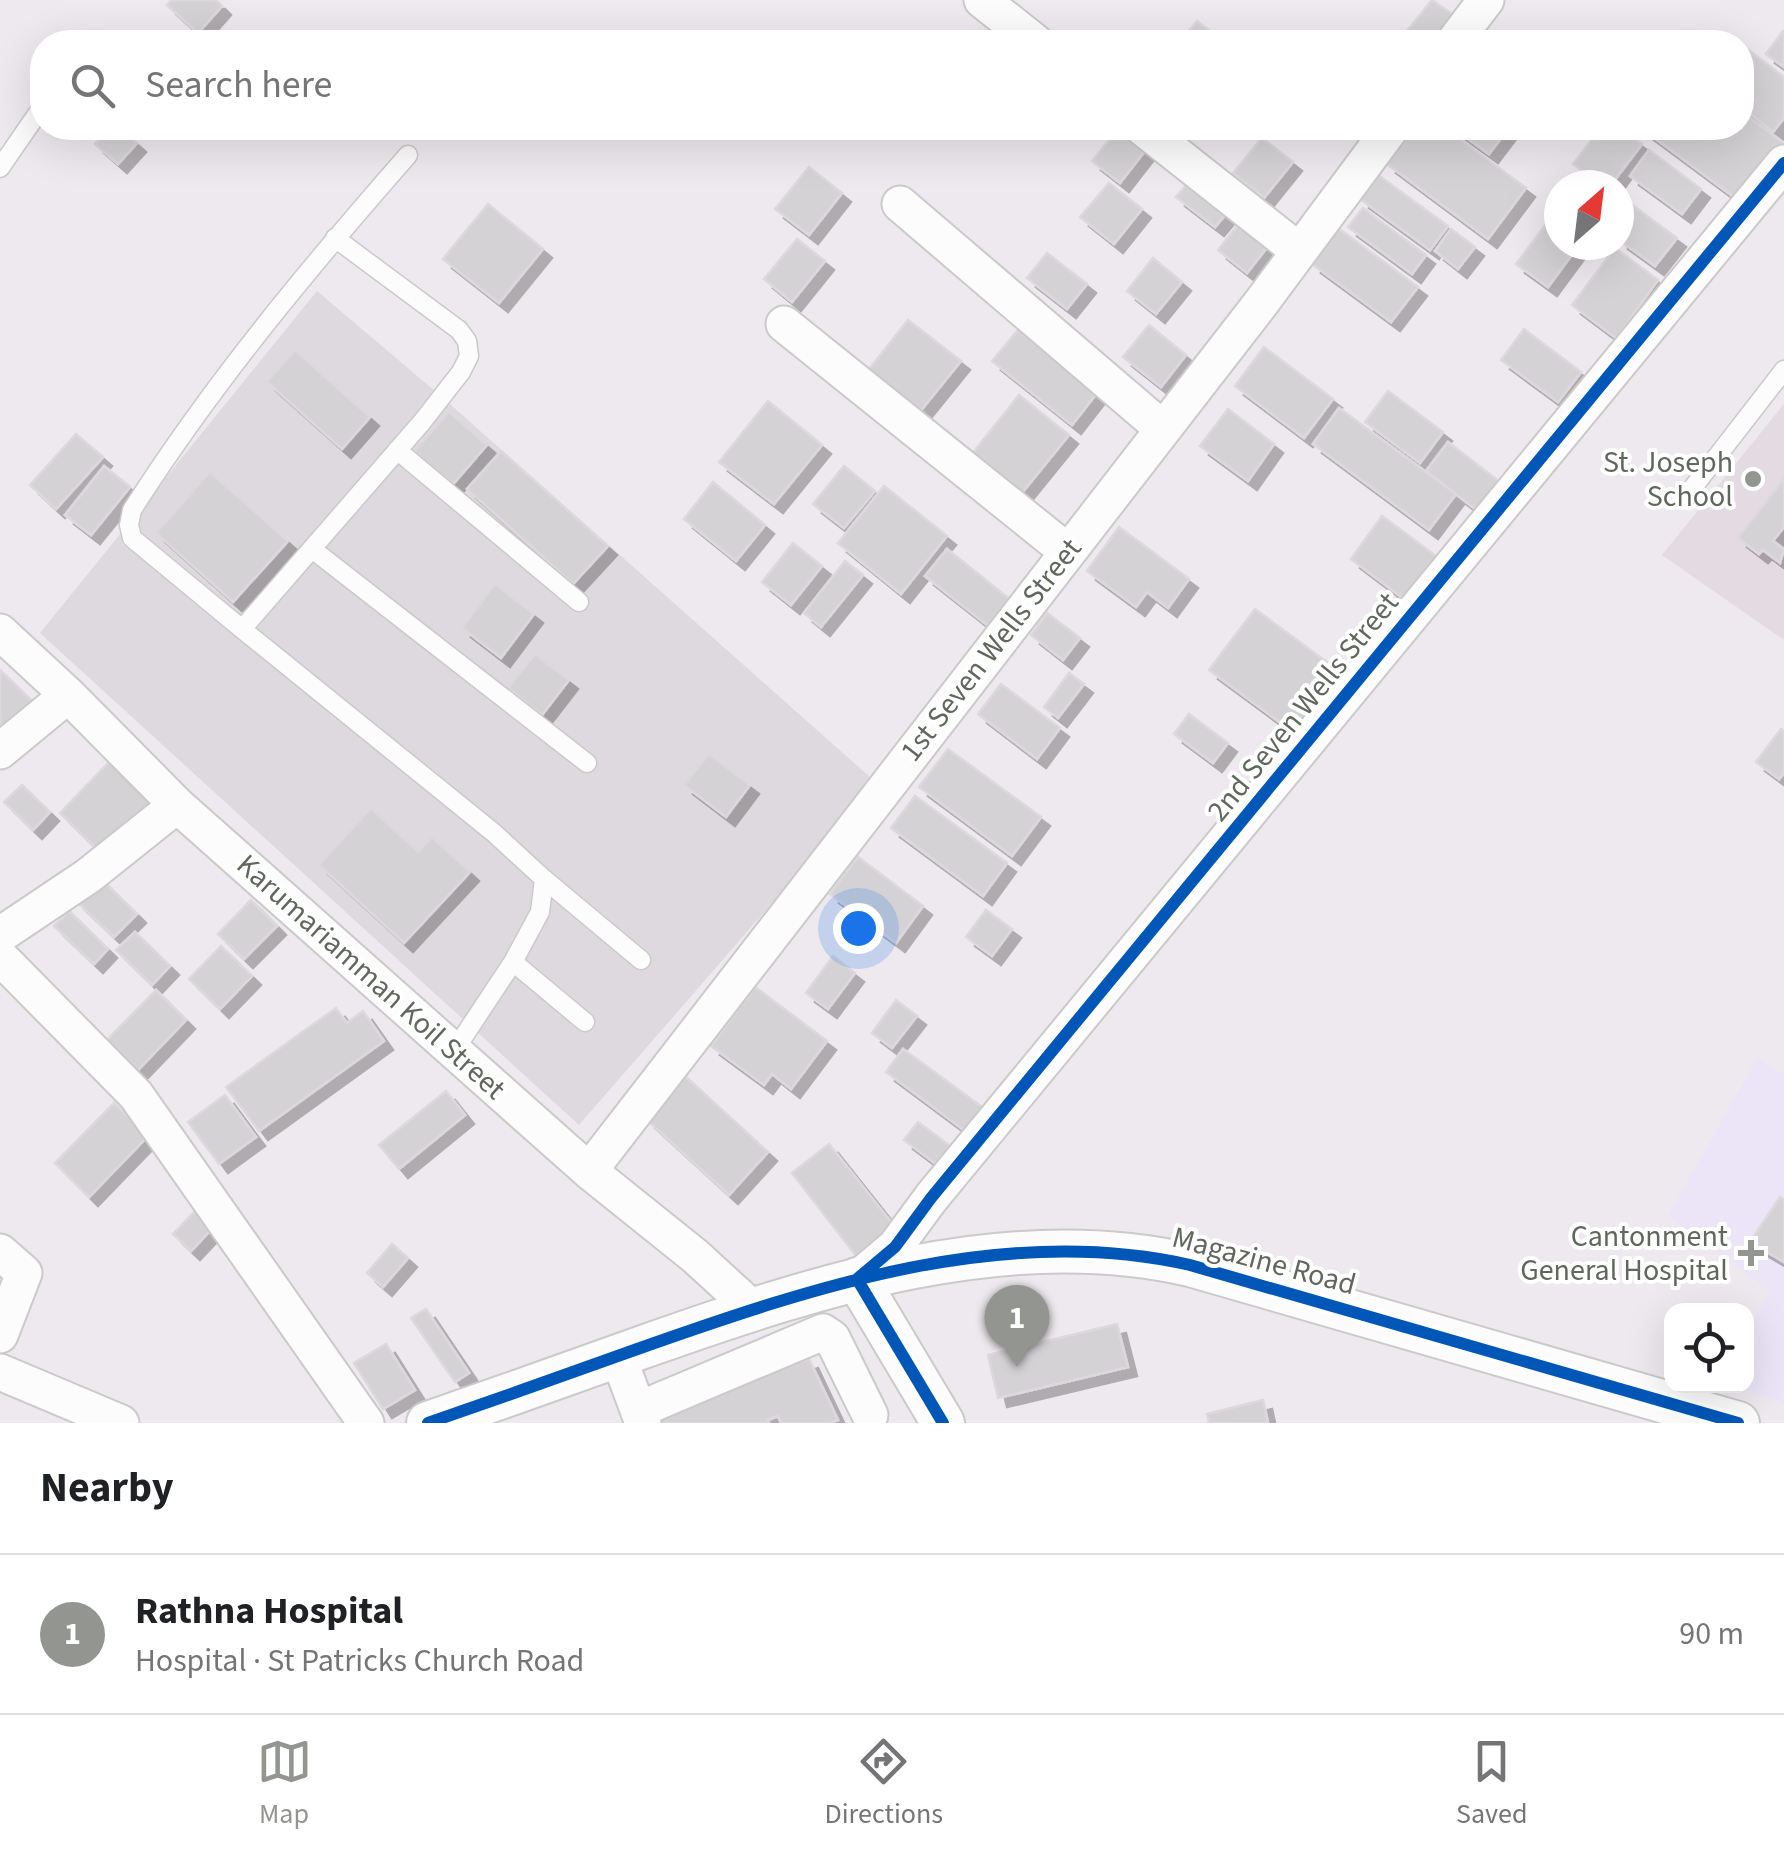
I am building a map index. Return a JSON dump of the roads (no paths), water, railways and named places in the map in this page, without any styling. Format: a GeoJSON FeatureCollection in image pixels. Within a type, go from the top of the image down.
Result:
{"type":"FeatureCollection","features":[{"type":"Feature","properties":{"kind":"street"},"geometry":{"type":"LineString","coordinates":[[982,0],[1020,30]]}},
{"type":"Feature","properties":{"kind":"street"},"geometry":{"type":"LineString","coordinates":[[1463,30],[1486,0]]}},
{"type":"Feature","properties":{"kind":"street"},"geometry":{"type":"LineString","coordinates":[[1157,140],[1299,252]]}},
{"type":"Feature","properties":{"kind":"street","name":"1st Seven Wells Street"},"geometry":{"type":"LineString","coordinates":[[588,1171],[1382,140]]}},
{"type":"Feature","properties":{"kind":"street","name":"2nd Seven Wells Street"},"geometry":{"type":"LineString","coordinates":[[857,1279],[895,1248],[931,1198],[1784,162]]}},
{"type":"Feature","properties":{"kind":"street"},"geometry":{"type":"LineString","coordinates":[[900,204],[1162,429]]}},
{"type":"Feature","properties":{"kind":"street"},"geometry":{"type":"LineString","coordinates":[[784,324],[1068,552]]}},
{"type":"Feature","properties":{"kind":"street","name":"Karumariamman Koil Street"},"geometry":{"type":"LineString","coordinates":[[0,632],[177,805],[588,1171],[695,1256],[754,1309]]}},
{"type":"Feature","properties":{"kind":"street"},"geometry":{"type":"LineString","coordinates":[[0,751],[68,695]]}},
{"type":"Feature","properties":{"kind":"street"},"geometry":{"type":"LineString","coordinates":[[0,934],[88,876],[177,805]]}},
{"type":"Feature","properties":{"kind":"street"},"geometry":{"type":"LineString","coordinates":[[0,957],[136,1095],[366,1423]]}},
{"type":"Feature","properties":{"kind":"street","name":"Magazine Road"},"geometry":{"type":"LineString","coordinates":[[428,1423],[754,1309],[857,1279],[907,1268],[1051,1250],[1088,1250],[1156,1257],[1738,1423]]}},
{"type":"Feature","properties":{"kind":"street"},"geometry":{"type":"LineString","coordinates":[[0,1252],[24,1273],[0,1336]]}},
{"type":"Feature","properties":{"kind":"street"},"geometry":{"type":"LineString","coordinates":[[618,1356],[641,1416],[823,1332],[832,1338],[861,1419],[933,1408],[857,1279]]}},
{"type":"Feature","properties":{"kind":"street"},"geometry":{"type":"LineString","coordinates":[[0,1372],[121,1423]]}},
{"type":"Feature","properties":{"kind":"lane"},"geometry":{"type":"LineString","coordinates":[[0,168],[30,124]]}},
{"type":"Feature","properties":{"kind":"lane"},"geometry":{"type":"LineString","coordinates":[[408,155],[335,238],[195,414],[132,510],[128,524],[132,538],[494,834],[641,960]]}},
{"type":"Feature","properties":{"kind":"lane"},"geometry":{"type":"LineString","coordinates":[[242,629],[397,450],[461,372],[469,356],[467,341],[459,330],[335,238]]}},
{"type":"Feature","properties":{"kind":"lane"},"geometry":{"type":"LineString","coordinates":[[1691,490],[1784,370]]}},
{"type":"Feature","properties":{"kind":"lane"},"geometry":{"type":"LineString","coordinates":[[397,450],[579,602]]}},
{"type":"Feature","properties":{"kind":"lane"},"geometry":{"type":"LineString","coordinates":[[312,549],[587,762]]}},
{"type":"Feature","properties":{"kind":"lane"},"geometry":{"type":"LineString","coordinates":[[454,1051],[513,962],[540,912],[544,878]]}},
{"type":"Feature","properties":{"kind":"lane"},"geometry":{"type":"LineString","coordinates":[[513,962],[585,1022]]}},
{"type":"Feature","properties":{"kind":"place","name":"St. Joseph School"},"geometry":{"type":"Point","coordinates":[1753,479]}},
{"type":"Feature","properties":{"kind":"place","name":"Cantonment General Hospital"},"geometry":{"type":"Point","coordinates":[1751,1253]}},
{"type":"Feature","properties":{"kind":"place","name":"Rathna Hospital"},"geometry":{"type":"Point","coordinates":[1017,1367]}}]}
